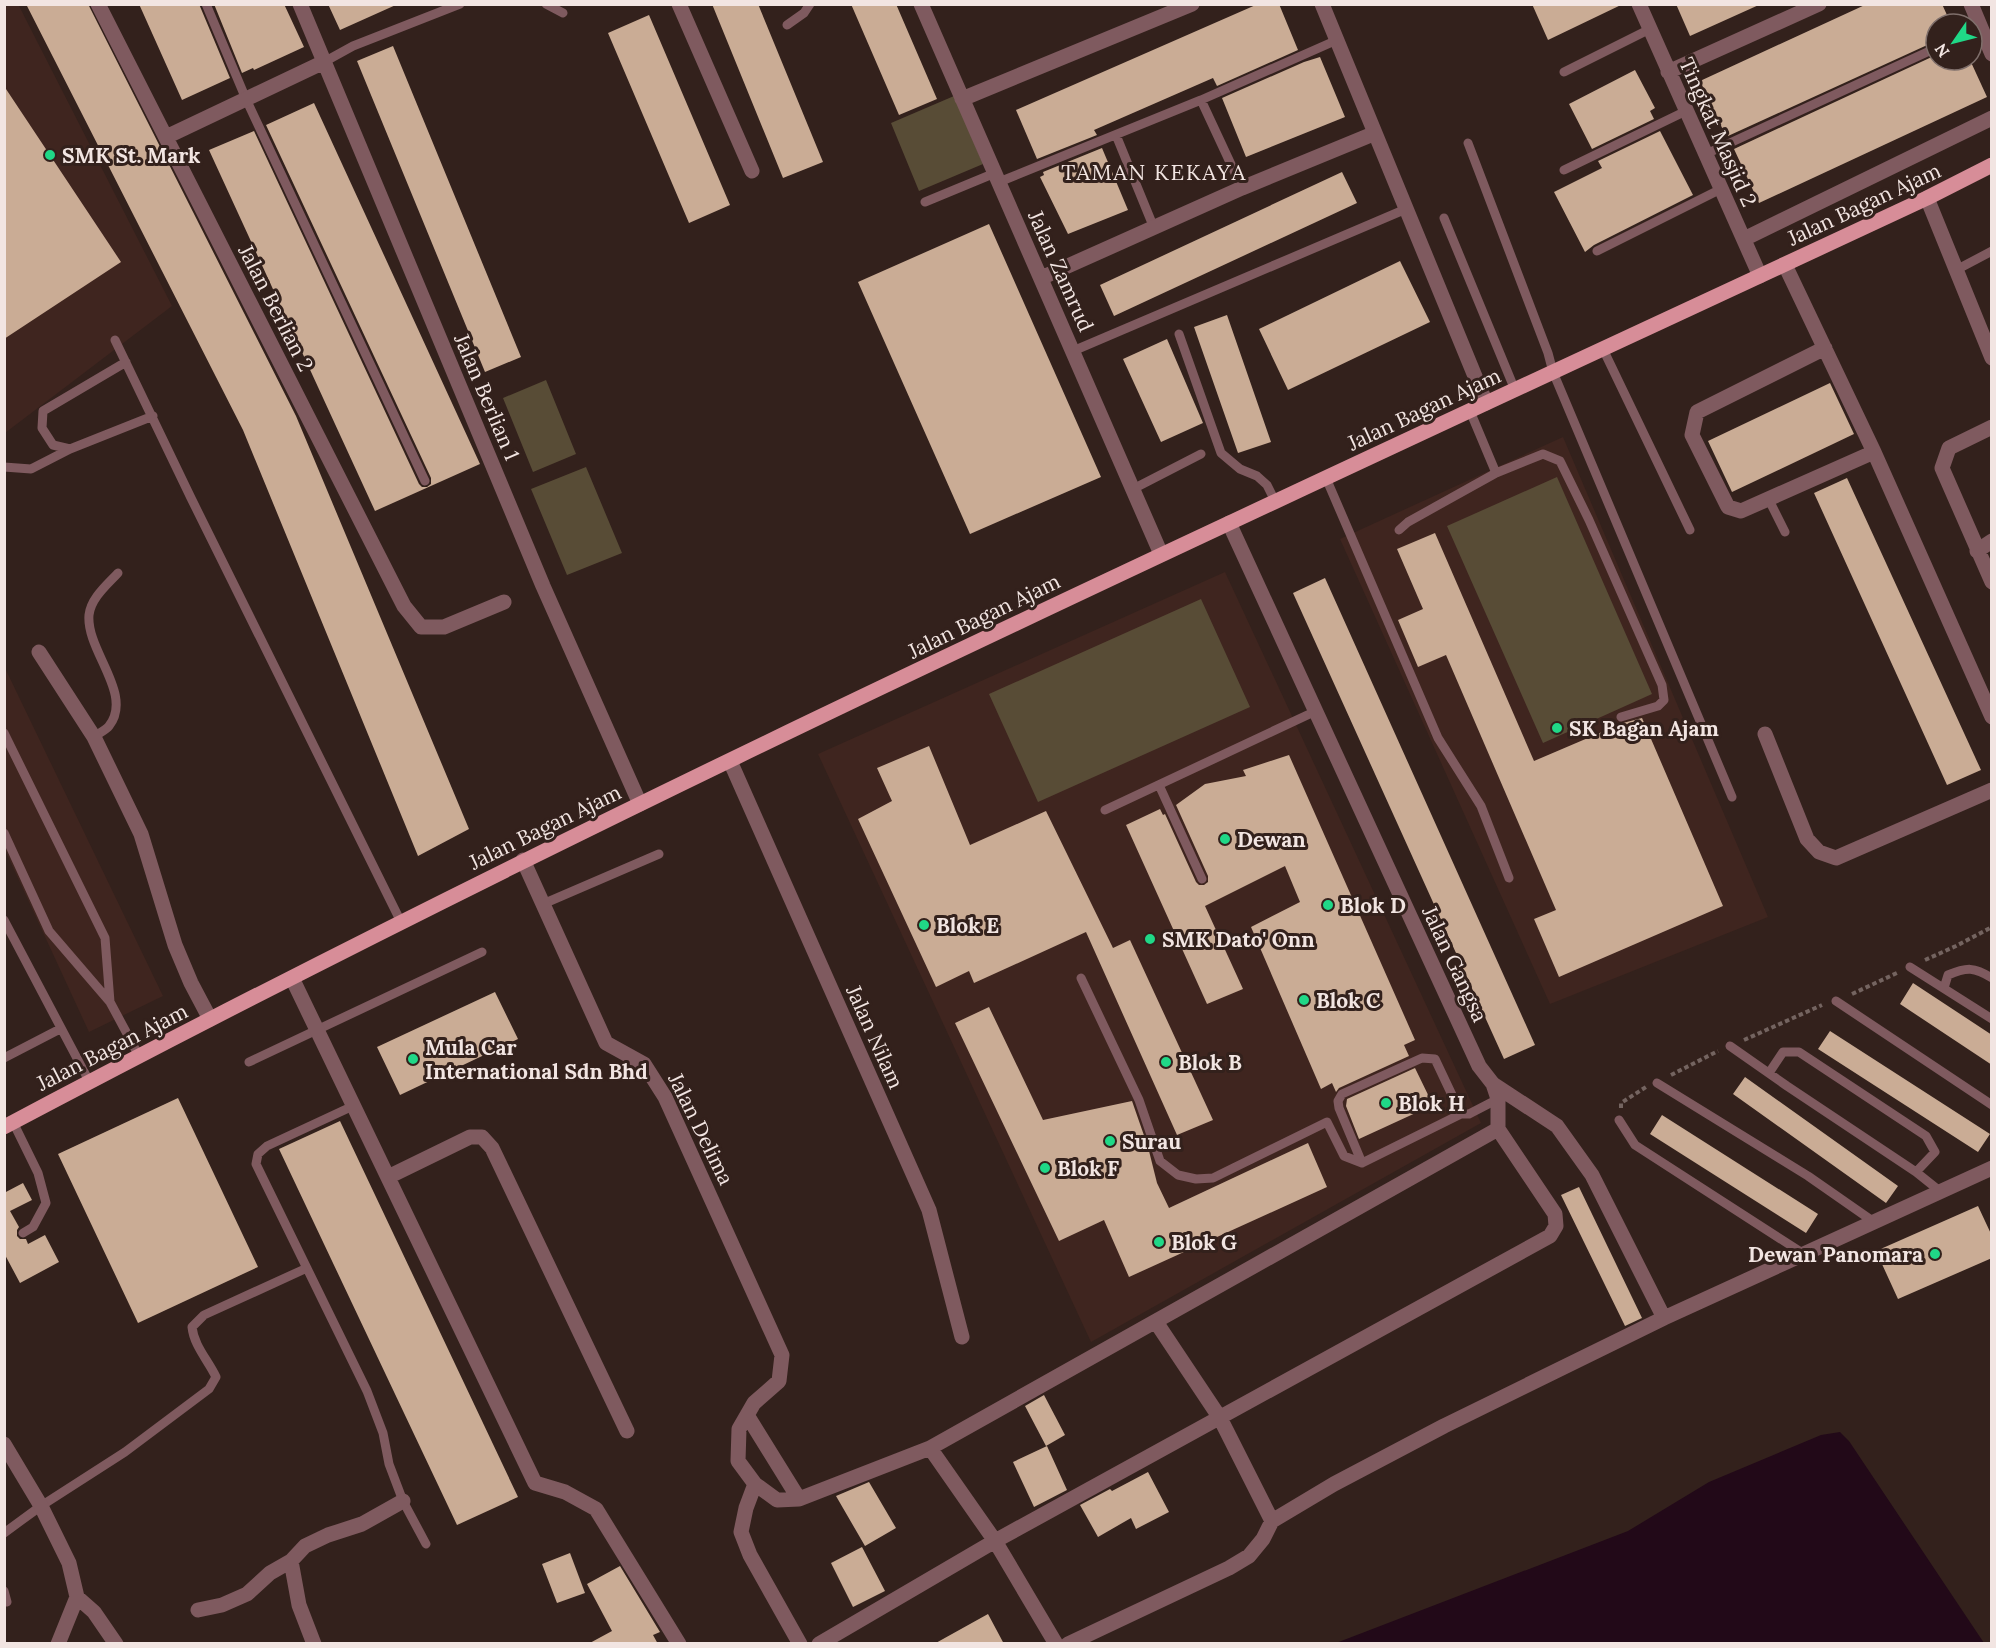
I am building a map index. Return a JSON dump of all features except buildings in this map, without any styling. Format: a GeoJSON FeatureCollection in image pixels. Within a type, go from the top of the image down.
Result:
{"type":"FeatureCollection","features":[{"type":"Feature","properties":{"kind":"main road","name":"Jalan Bagan Ajam"},"geometry":{"type":"LineString","coordinates":[[9,1124],[522,860],[1161,554],[1928,198],[1992,165]]}},
{"type":"Feature","properties":{"kind":"street","name":"Jalan Berlian 2"},"geometry":{"type":"LineString","coordinates":[[98,4],[404,606],[421,627],[444,627],[504,602]]}},
{"type":"Feature","properties":{"kind":"street","name":"Jalan Berlian 1"},"geometry":{"type":"LineString","coordinates":[[300,4],[543,586],[640,804]]}},
{"type":"Feature","properties":{"kind":"street"},"geometry":{"type":"LineString","coordinates":[[679,4],[752,171]]}},
{"type":"Feature","properties":{"kind":"street","name":"Jalan Zamrud"},"geometry":{"type":"LineString","coordinates":[[921,4],[1161,554]]}},
{"type":"Feature","properties":{"kind":"street"},"geometry":{"type":"LineString","coordinates":[[962,99],[1192,4]]}},
{"type":"Feature","properties":{"kind":"street"},"geometry":{"type":"LineString","coordinates":[[1322,4],[1373,134],[1486,403]]}},
{"type":"Feature","properties":{"kind":"street","name":"Tingkat Masjid 2"},"geometry":{"type":"LineString","coordinates":[[1638,4],[1760,276]]}},
{"type":"Feature","properties":{"kind":"street"},"geometry":{"type":"LineString","coordinates":[[1668,72],[1819,4]]}},
{"type":"Feature","properties":{"kind":"street"},"geometry":{"type":"LineString","coordinates":[[166,137],[324,62]]}},
{"type":"Feature","properties":{"kind":"street","name":"Jalan Bagan Ajam"},"geometry":{"type":"LineString","coordinates":[[1744,239],[1992,118]]}},
{"type":"Feature","properties":{"kind":"street"},"geometry":{"type":"LineString","coordinates":[[1041,278],[1242,188],[1373,134]]}},
{"type":"Feature","properties":{"kind":"street"},"geometry":{"type":"LineString","coordinates":[[1928,198],[1992,358]]}},
{"type":"Feature","properties":{"kind":"street"},"geometry":{"type":"LineString","coordinates":[[1785,264],[1874,452],[1992,717]]}},
{"type":"Feature","properties":{"kind":"street"},"geometry":{"type":"LineString","coordinates":[[1825,348],[1697,412],[1692,435],[1728,507],[1741,511],[1874,452]]}},
{"type":"Feature","properties":{"kind":"street"},"geometry":{"type":"LineString","coordinates":[[1992,427],[1949,448],[1942,468],[1992,582]]}},
{"type":"Feature","properties":{"kind":"street","name":"Jalan Gangsa"},"geometry":{"type":"LineString","coordinates":[[1228,523],[1479,1066],[1496,1092],[1557,1126],[1592,1175],[1664,1318]]}},
{"type":"Feature","properties":{"kind":"street"},"geometry":{"type":"LineString","coordinates":[[1977,551],[1992,542]]}},
{"type":"Feature","properties":{"kind":"street"},"geometry":{"type":"LineString","coordinates":[[39,652],[94,737],[141,834],[175,945],[210,1019]]}},
{"type":"Feature","properties":{"kind":"street"},"geometry":{"type":"LineString","coordinates":[[1766,734],[1807,839],[1819,852],[1836,858],[1992,790]]}},
{"type":"Feature","properties":{"kind":"street","name":"Jalan Nilam"},"geometry":{"type":"LineString","coordinates":[[730,761],[929,1210],[962,1336]]}},
{"type":"Feature","properties":{"kind":"street","name":"Jalan Delima"},"geometry":{"type":"LineString","coordinates":[[522,860],[606,1043],[644,1064],[665,1097],[782,1355],[778,1381],[754,1403],[739,1429],[738,1461],[755,1484]]}},
{"type":"Feature","properties":{"kind":"street"},"geometry":{"type":"LineString","coordinates":[[291,978],[535,1483],[565,1492],[597,1509],[679,1644]]}},
{"type":"Feature","properties":{"kind":"street"},"geometry":{"type":"LineString","coordinates":[[819,1644],[1155,1451],[1220,1418],[1550,1236],[1556,1226],[1555,1214],[1498,1129],[1496,1092]]}},
{"type":"Feature","properties":{"kind":"street"},"geometry":{"type":"LineString","coordinates":[[800,1644],[750,1556],[741,1532],[746,1508],[755,1484],[777,1500],[800,1499],[930,1448],[1498,1129]]}},
{"type":"Feature","properties":{"kind":"street"},"geometry":{"type":"LineString","coordinates":[[388,1177],[470,1137],[482,1137],[497,1159],[627,1431]]}},
{"type":"Feature","properties":{"kind":"street"},"geometry":{"type":"LineString","coordinates":[[1068,1644],[1229,1568],[1249,1556],[1263,1539],[1272,1521],[1334,1484],[1444,1426],[1664,1318],[1992,1168]]}},
{"type":"Feature","properties":{"kind":"street"},"geometry":{"type":"LineString","coordinates":[[1156,1322],[1220,1418],[1272,1521]]}},
{"type":"Feature","properties":{"kind":"street"},"geometry":{"type":"LineString","coordinates":[[747,1415],[800,1499]]}},
{"type":"Feature","properties":{"kind":"street"},"geometry":{"type":"LineString","coordinates":[[4,1444],[41,1506],[69,1563],[77,1597],[58,1644]]}},
{"type":"Feature","properties":{"kind":"street"},"geometry":{"type":"LineString","coordinates":[[930,1448],[995,1541],[1056,1644]]}},
{"type":"Feature","properties":{"kind":"street"},"geometry":{"type":"LineString","coordinates":[[198,1610],[222,1605],[247,1594],[270,1573],[291,1561],[305,1546],[328,1535],[362,1524],[403,1501]]}},
{"type":"Feature","properties":{"kind":"street"},"geometry":{"type":"LineString","coordinates":[[291,1561],[299,1605],[314,1644]]}},
{"type":"Feature","properties":{"kind":"street"},"geometry":{"type":"LineString","coordinates":[[77,1597],[94,1612],[116,1644]]}},
{"type":"Feature","properties":{"kind":"lane"},"geometry":{"type":"LineString","coordinates":[[206,4],[246,99],[425,481]]}},
{"type":"Feature","properties":{"kind":"lane"},"geometry":{"type":"LineString","coordinates":[[324,62],[353,46],[445,7],[460,4]]}},
{"type":"Feature","properties":{"kind":"lane"},"geometry":{"type":"LineString","coordinates":[[546,4],[562,13]]}},
{"type":"Feature","properties":{"kind":"lane"},"geometry":{"type":"LineString","coordinates":[[787,25],[804,13],[810,4]]}},
{"type":"Feature","properties":{"kind":"lane"},"geometry":{"type":"LineString","coordinates":[[1564,72],[1650,29]]}},
{"type":"Feature","properties":{"kind":"lane"},"geometry":{"type":"LineString","coordinates":[[925,202],[1116,135],[1337,40]]}},
{"type":"Feature","properties":{"kind":"lane"},"geometry":{"type":"LineString","coordinates":[[1706,154],[1924,54]]}},
{"type":"Feature","properties":{"kind":"lane"},"geometry":{"type":"LineString","coordinates":[[1201,100],[1242,188]]}},
{"type":"Feature","properties":{"kind":"lane"},"geometry":{"type":"LineString","coordinates":[[1564,170],[1686,111]]}},
{"type":"Feature","properties":{"kind":"lane"},"geometry":{"type":"LineString","coordinates":[[1116,135],[1154,228]]}},
{"type":"Feature","properties":{"kind":"lane"},"geometry":{"type":"LineString","coordinates":[[1468,143],[1548,353],[1553,372],[1732,797]]}},
{"type":"Feature","properties":{"kind":"lane"},"geometry":{"type":"LineString","coordinates":[[1597,251],[1721,189]]}},
{"type":"Feature","properties":{"kind":"lane"},"geometry":{"type":"LineString","coordinates":[[1072,351],[1406,209]]}},
{"type":"Feature","properties":{"kind":"lane"},"geometry":{"type":"LineString","coordinates":[[1444,218],[1515,390]]}},
{"type":"Feature","properties":{"kind":"lane"},"geometry":{"type":"LineString","coordinates":[[1956,270],[1992,251]]}},
{"type":"Feature","properties":{"kind":"lane"},"geometry":{"type":"LineString","coordinates":[[1179,334],[1221,453],[1240,469],[1257,476],[1267,485],[1275,501]]}},
{"type":"Feature","properties":{"kind":"lane"},"geometry":{"type":"LineString","coordinates":[[115,340],[401,922]]}},
{"type":"Feature","properties":{"kind":"lane"},"geometry":{"type":"LineString","coordinates":[[1604,349],[1690,530]]}},
{"type":"Feature","properties":{"kind":"lane"},"geometry":{"type":"LineString","coordinates":[[70,449],[53,445],[42,428],[43,411],[126,362]]}},
{"type":"Feature","properties":{"kind":"lane"},"geometry":{"type":"LineString","coordinates":[[1470,411],[1496,473]]}},
{"type":"Feature","properties":{"kind":"lane"},"geometry":{"type":"LineString","coordinates":[[4,467],[31,469],[70,449],[153,416]]}},
{"type":"Feature","properties":{"kind":"lane"},"geometry":{"type":"LineString","coordinates":[[1133,489],[1201,454]]}},
{"type":"Feature","properties":{"kind":"lane"},"geometry":{"type":"LineString","coordinates":[[1399,530],[1408,522],[1496,473],[1543,454],[1560,461],[1589,520],[1662,685],[1664,700],[1658,706],[1621,717]]}},
{"type":"Feature","properties":{"kind":"lane"},"geometry":{"type":"LineString","coordinates":[[1326,478],[1438,738],[1481,806],[1509,878]]}},
{"type":"Feature","properties":{"kind":"lane"},"geometry":{"type":"LineString","coordinates":[[1769,500],[1785,532]]}},
{"type":"Feature","properties":{"kind":"lane"},"geometry":{"type":"LineString","coordinates":[[94,737],[108,727],[116,713],[116,694],[91,635],[89,615],[94,601],[118,573]]}},
{"type":"Feature","properties":{"kind":"lane"},"geometry":{"type":"LineString","coordinates":[[1105,810],[1241,744],[1316,711]]}},
{"type":"Feature","properties":{"kind":"lane"},"geometry":{"type":"LineString","coordinates":[[4,733],[105,938],[110,1002]]}},
{"type":"Feature","properties":{"kind":"lane"},"geometry":{"type":"LineString","coordinates":[[1159,785],[1202,879]]}},
{"type":"Feature","properties":{"kind":"lane"},"geometry":{"type":"LineString","coordinates":[[4,833],[50,931],[110,1002],[139,1056]]}},
{"type":"Feature","properties":{"kind":"lane"},"geometry":{"type":"LineString","coordinates":[[543,904],[659,854]]}},
{"type":"Feature","properties":{"kind":"lane"},"geometry":{"type":"LineString","coordinates":[[4,920],[89,1081]]}},
{"type":"Feature","properties":{"kind":"lane"},"geometry":{"type":"LineString","coordinates":[[249,1062],[482,952]]}},
{"type":"Feature","properties":{"kind":"lane"},"geometry":{"type":"LineString","coordinates":[[1911,967],[1992,1018]]}},
{"type":"Feature","properties":{"kind":"lane"},"geometry":{"type":"LineString","coordinates":[[1944,988],[1948,975],[1964,968],[1980,970],[1992,978]]}},
{"type":"Feature","properties":{"kind":"lane"},"geometry":{"type":"LineString","coordinates":[[1081,978],[1139,1100],[1160,1161],[1178,1175],[1196,1179],[1213,1178],[1327,1122],[1344,1156],[1362,1163],[1461,1114],[1468,1114],[1496,1092]]}},
{"type":"Feature","properties":{"kind":"lane"},"geometry":{"type":"LineString","coordinates":[[1836,1001],[1992,1104]]}},
{"type":"Feature","properties":{"kind":"lane"},"geometry":{"type":"LineString","coordinates":[[4,1058],[60,1029]]}},
{"type":"Feature","properties":{"kind":"lane"},"geometry":{"type":"LineString","coordinates":[[1730,1046],[1916,1172],[1941,1192]]}},
{"type":"Feature","properties":{"kind":"lane"},"geometry":{"type":"LineString","coordinates":[[1769,1073],[1783,1052],[1799,1052],[1926,1136],[1935,1152],[1916,1172]]}},
{"type":"Feature","properties":{"kind":"lane"},"geometry":{"type":"LineString","coordinates":[[1362,1163],[1339,1108],[1338,1101],[1342,1094],[1422,1058],[1436,1059],[1461,1114]]}},
{"type":"Feature","properties":{"kind":"lane"},"geometry":{"type":"LineString","coordinates":[[1657,1083],[1808,1176],[1874,1222]]}},
{"type":"Feature","properties":{"kind":"lane"},"geometry":{"type":"LineString","coordinates":[[353,1106],[267,1146],[258,1154],[256,1164],[367,1391],[383,1433],[389,1464],[403,1501],[426,1544]]}},
{"type":"Feature","properties":{"kind":"lane"},"geometry":{"type":"LineString","coordinates":[[1619,1120],[1635,1145],[1804,1254]]}},
{"type":"Feature","properties":{"kind":"lane"},"geometry":{"type":"LineString","coordinates":[[9,1124],[38,1173],[46,1203],[33,1227],[22,1233]]}},
{"type":"Feature","properties":{"kind":"lane"},"geometry":{"type":"LineString","coordinates":[[4,1533],[41,1506],[125,1452],[209,1389],[216,1377],[194,1340],[192,1327],[204,1316],[307,1268]]}},
{"type":"Feature","properties":{"kind":"lane"},"geometry":{"type":"LineString","coordinates":[[4,1591],[7,1602]]}},
{"type":"Feature","properties":{"kind":"path"},"geometry":{"type":"LineString","coordinates":[[1619,1120],[1621,1103],[1644,1087],[1657,1083],[1730,1046],[1911,967],[1992,927]]}},
{"type":"Feature","properties":{"kind":"shaded area","name":"SMK St. Mark"},"geometry":{"type":"Polygon","coordinates":[[[18,4],[172,306],[5,433],[4,5],[18,4]]]}},
{"type":"Feature","properties":{"kind":"shaded area"},"geometry":{"type":"Polygon","coordinates":[[[954,96],[983,164],[919,191],[891,123],[954,96]]]}},
{"type":"Feature","properties":{"kind":"shaded area"},"geometry":{"type":"Polygon","coordinates":[[[546,380],[576,454],[533,472],[503,398],[546,380]]]}},
{"type":"Feature","properties":{"kind":"shaded area","name":"SK Bagan Ajam"},"geometry":{"type":"Polygon","coordinates":[[[1563,437],[1768,917],[1550,1004],[1340,539],[1563,437]]]}},
{"type":"Feature","properties":{"kind":"shaded area"},"geometry":{"type":"Polygon","coordinates":[[[586,467],[622,553],[567,575],[531,489],[586,467]]]}},
{"type":"Feature","properties":{"kind":"shaded area"},"geometry":{"type":"Polygon","coordinates":[[[1557,477],[1652,694],[1543,743],[1447,526],[1557,477]]]}},
{"type":"Feature","properties":{"kind":"shaded area","name":"SMK Dato' Onn"},"geometry":{"type":"Polygon","coordinates":[[[1225,572],[1481,1123],[1091,1342],[818,754],[1225,572]]]}},
{"type":"Feature","properties":{"kind":"shaded area"},"geometry":{"type":"Polygon","coordinates":[[[1201,599],[1250,707],[1038,802],[989,694],[1201,599]]]}},
{"type":"Feature","properties":{"kind":"shaded area"},"geometry":{"type":"Polygon","coordinates":[[[4,666],[163,996],[89,1032],[5,850],[4,666]]]}},
{"type":"Feature","properties":{"kind":"shaded area"},"geometry":{"type":"Polygon","coordinates":[[[1840,1432],[1849,1441],[1984,1643],[1336,1643],[1628,1531],[1709,1482],[1821,1435],[1840,1432]]]}},
{"type":"Feature","properties":{"kind":"place","name":"SMK St. Mark"},"geometry":{"type":"Point","coordinates":[50,155]}},
{"type":"Feature","properties":{"kind":"place","name":"SK Bagan Ajam"},"geometry":{"type":"Point","coordinates":[1557,728]}},
{"type":"Feature","properties":{"kind":"place","name":"Dewan"},"geometry":{"type":"Point","coordinates":[1225,839]}},
{"type":"Feature","properties":{"kind":"place","name":"Blok D"},"geometry":{"type":"Point","coordinates":[1328,905]}},
{"type":"Feature","properties":{"kind":"place","name":"Blok E"},"geometry":{"type":"Point","coordinates":[924,925]}},
{"type":"Feature","properties":{"kind":"place","name":"SMK Dato' Onn"},"geometry":{"type":"Point","coordinates":[1150,939]}},
{"type":"Feature","properties":{"kind":"place","name":"Blok C"},"geometry":{"type":"Point","coordinates":[1304,1000]}},
{"type":"Feature","properties":{"kind":"place","name":"Mula Car International Sdn Bhd"},"geometry":{"type":"Point","coordinates":[413,1059]}},
{"type":"Feature","properties":{"kind":"place","name":"Blok B"},"geometry":{"type":"Point","coordinates":[1166,1062]}},
{"type":"Feature","properties":{"kind":"place","name":"Blok H"},"geometry":{"type":"Point","coordinates":[1386,1103]}},
{"type":"Feature","properties":{"kind":"place","name":"Surau"},"geometry":{"type":"Point","coordinates":[1110,1141]}},
{"type":"Feature","properties":{"kind":"place","name":"Blok F"},"geometry":{"type":"Point","coordinates":[1045,1168]}},
{"type":"Feature","properties":{"kind":"place","name":"Blok G"},"geometry":{"type":"Point","coordinates":[1159,1242]}},
{"type":"Feature","properties":{"kind":"place","name":"Dewan Panomara"},"geometry":{"type":"Point","coordinates":[1935,1254]}},
{"type":"Feature","properties":{"kind":"district","name":"TAMAN KEKAYA"},"geometry":{"type":"Point","coordinates":[1154,172]}}]}
